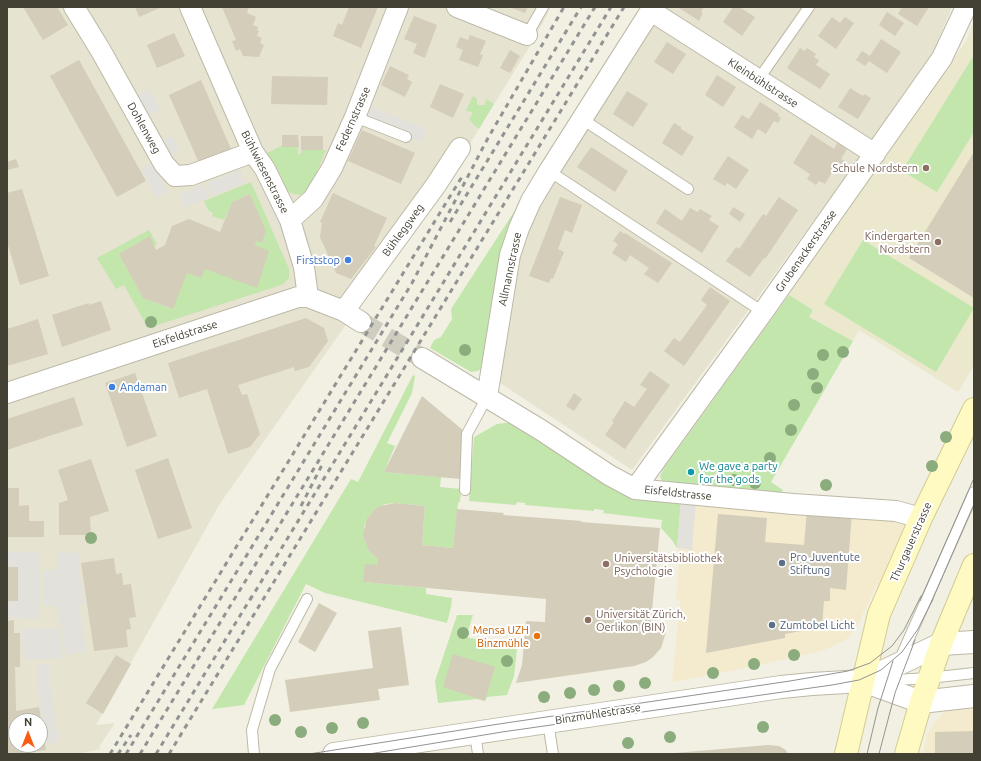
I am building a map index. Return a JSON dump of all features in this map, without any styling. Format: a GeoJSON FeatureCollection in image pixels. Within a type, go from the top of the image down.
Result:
{"type":"FeatureCollection","features":[{"type":"Feature","properties":{"kind":"main road","name":"Thurgauerstrasse"},"geometry":{"type":"LineString","coordinates":[[846,754],[879,614],[921,518],[974,409]]}},
{"type":"Feature","properties":{"kind":"main road"},"geometry":{"type":"LineString","coordinates":[[906,754],[921,702],[941,644],[974,565]]}},
{"type":"Feature","properties":{"kind":"street","name":"Dohlenweg"},"geometry":{"type":"LineString","coordinates":[[74,7],[101,51],[164,164],[175,176],[191,175],[253,152]]}},
{"type":"Feature","properties":{"kind":"street","name":"Bühlwiesenstrasse"},"geometry":{"type":"LineString","coordinates":[[190,7],[253,152],[265,169],[290,220],[304,267],[308,297]]}},
{"type":"Feature","properties":{"kind":"street","name":"Federnstrasse"},"geometry":{"type":"LineString","coordinates":[[290,220],[313,199],[332,168],[355,117],[398,7]]}},
{"type":"Feature","properties":{"kind":"street"},"geometry":{"type":"LineString","coordinates":[[457,7],[527,35]]}},
{"type":"Feature","properties":{"kind":"street","name":"Grubenackerstrasse"},"geometry":{"type":"LineString","coordinates":[[635,489],[763,312],[942,58],[966,7]]}},
{"type":"Feature","properties":{"kind":"street","name":"Kleinbühlstrasse"},"geometry":{"type":"LineString","coordinates":[[652,9],[758,80],[875,154]]}},
{"type":"Feature","properties":{"kind":"street","name":"Allmannstrasse"},"geometry":{"type":"LineString","coordinates":[[487,397],[510,255],[518,228],[531,201],[549,171],[652,9]]}},
{"type":"Feature","properties":{"kind":"street","name":"Bühleggweg"},"geometry":{"type":"LineString","coordinates":[[344,311],[436,185],[460,148]]}},
{"type":"Feature","properties":{"kind":"street","name":"Eisfeldstrasse"},"geometry":{"type":"LineString","coordinates":[[7,393],[298,297],[308,297]]}},
{"type":"Feature","properties":{"kind":"street"},"geometry":{"type":"LineString","coordinates":[[308,297],[344,311],[361,322]]}},
{"type":"Feature","properties":{"kind":"street","name":"Eisfeldstrasse"},"geometry":{"type":"LineString","coordinates":[[422,358],[635,489],[793,504],[896,511],[921,518]]}},
{"type":"Feature","properties":{"kind":"street"},"geometry":{"type":"LineString","coordinates":[[862,681],[941,644],[974,642]]}},
{"type":"Feature","properties":{"kind":"street"},"geometry":{"type":"LineString","coordinates":[[862,681],[921,702],[974,696]]}},
{"type":"Feature","properties":{"kind":"street","name":"Binzmühlestrasse"},"geometry":{"type":"LineString","coordinates":[[334,754],[781,687],[862,681]]}},
{"type":"Feature","properties":{"kind":"lane"},"geometry":{"type":"LineString","coordinates":[[527,35],[543,7]]}},
{"type":"Feature","properties":{"kind":"lane"},"geometry":{"type":"LineString","coordinates":[[758,80],[809,7]]}},
{"type":"Feature","properties":{"kind":"lane"},"geometry":{"type":"LineString","coordinates":[[355,117],[406,137]]}},
{"type":"Feature","properties":{"kind":"lane"},"geometry":{"type":"LineString","coordinates":[[582,120],[688,189]]}},
{"type":"Feature","properties":{"kind":"lane"},"geometry":{"type":"LineString","coordinates":[[549,171],[763,312]]}},
{"type":"Feature","properties":{"kind":"lane","name":"Allmannstrasse"},"geometry":{"type":"LineString","coordinates":[[465,490],[467,434],[487,397]]}},
{"type":"Feature","properties":{"kind":"lane"},"geometry":{"type":"LineString","coordinates":[[897,665],[974,492]]}},
{"type":"Feature","properties":{"kind":"lane"},"geometry":{"type":"LineString","coordinates":[[254,754],[252,730],[270,669],[307,599]]}},
{"type":"Feature","properties":{"kind":"lane"},"geometry":{"type":"LineString","coordinates":[[862,681],[929,678],[974,673]]}},
{"type":"Feature","properties":{"kind":"lane"},"geometry":{"type":"LineString","coordinates":[[548,722],[553,754]]}},
{"type":"Feature","properties":{"kind":"lane"},"geometry":{"type":"LineString","coordinates":[[475,733],[478,754]]}},
{"type":"Feature","properties":{"kind":"shaded area"},"geometry":{"type":"Polygon","coordinates":[[[7,7],[551,7],[533,41],[445,184],[219,505],[96,725],[115,723],[99,747],[101,749],[77,754],[7,754],[7,7]]]}},
{"type":"Feature","properties":{"kind":"shaded area"},"geometry":{"type":"Polygon","coordinates":[[[658,7],[952,7],[929,62],[632,470],[497,381],[516,257],[535,204],[658,7]]]}},
{"type":"Feature","properties":{"kind":"shaded area","name":"Schule Nordstern"},"geometry":{"type":"Polygon","coordinates":[[[974,21],[974,366],[958,392],[859,330],[853,341],[809,317],[813,310],[789,295],[966,41],[974,21]]]}},
{"type":"Feature","properties":{"kind":"shaded area"},"geometry":{"type":"Polygon","coordinates":[[[150,89],[160,110],[143,119],[132,98],[150,89]]]}},
{"type":"Feature","properties":{"kind":"shaded area"},"geometry":{"type":"Polygon","coordinates":[[[370,106],[427,130],[422,142],[365,118],[370,106]]]}},
{"type":"Feature","properties":{"kind":"shaded area"},"geometry":{"type":"Polygon","coordinates":[[[172,136],[180,151],[165,158],[157,143],[172,136]]]}},
{"type":"Feature","properties":{"kind":"shaded area"},"geometry":{"type":"Polygon","coordinates":[[[153,162],[168,192],[156,198],[141,169],[153,162]]]}},
{"type":"Feature","properties":{"kind":"shaded area"},"geometry":{"type":"Polygon","coordinates":[[[239,170],[245,183],[212,196],[207,183],[239,170]]]}},
{"type":"Feature","properties":{"kind":"shaded area"},"geometry":{"type":"Polygon","coordinates":[[[262,172],[286,227],[280,230],[256,175],[262,172]]]}},
{"type":"Feature","properties":{"kind":"shaded area"},"geometry":{"type":"Polygon","coordinates":[[[204,184],[209,197],[184,208],[179,195],[204,184]]]}},
{"type":"Feature","properties":{"kind":"shaded area"},"geometry":{"type":"Polygon","coordinates":[[[681,500],[852,513],[909,523],[881,588],[876,586],[859,623],[850,636],[844,641],[822,651],[672,682],[680,601],[676,600],[679,560],[677,548],[681,500]]]}},
{"type":"Feature","properties":{"kind":"shaded area"},"geometry":{"type":"Polygon","coordinates":[[[681,500],[696,501],[692,550],[677,548],[681,500]]]}},
{"type":"Feature","properties":{"kind":"shaded area"},"geometry":{"type":"Polygon","coordinates":[[[8,552],[39,552],[39,619],[8,617],[8,601],[18,601],[18,568],[8,567],[8,552]]]}},
{"type":"Feature","properties":{"kind":"shaded area"},"geometry":{"type":"Polygon","coordinates":[[[57,552],[79,553],[79,568],[85,603],[79,605],[86,652],[66,655],[57,606],[43,606],[43,570],[57,570],[57,552]]]}},
{"type":"Feature","properties":{"kind":"shaded area"},"geometry":{"type":"Polygon","coordinates":[[[59,628],[63,658],[23,660],[22,629],[59,628]]]}},
{"type":"Feature","properties":{"kind":"shaded area"},"geometry":{"type":"Polygon","coordinates":[[[37,664],[50,664],[50,683],[57,731],[62,736],[52,746],[48,743],[48,713],[41,713],[38,693],[37,664]]]}},
{"type":"Feature","properties":{"kind":"shaded area"},"geometry":{"type":"Polygon","coordinates":[[[974,704],[974,754],[923,754],[927,734],[937,719],[944,712],[955,707],[974,704]]]}},
{"type":"Feature","properties":{"kind":"green space"},"geometry":{"type":"Polygon","coordinates":[[[974,55],[974,132],[937,192],[902,171],[974,55]]]}},
{"type":"Feature","properties":{"kind":"green space"},"geometry":{"type":"Polygon","coordinates":[[[473,96],[477,99],[477,104],[479,105],[485,105],[486,99],[494,104],[479,129],[469,119],[472,112],[466,111],[473,96]]]}},
{"type":"Feature","properties":{"kind":"green space"},"geometry":{"type":"Polygon","coordinates":[[[281,146],[298,147],[298,154],[300,154],[302,150],[326,150],[312,183],[305,193],[300,195],[291,193],[281,184],[267,153],[281,146]]]}},
{"type":"Feature","properties":{"kind":"green space"},"geometry":{"type":"Polygon","coordinates":[[[251,182],[289,269],[289,278],[283,284],[278,286],[148,328],[124,285],[116,289],[97,258],[149,230],[157,244],[154,246],[150,237],[119,254],[143,298],[172,309],[187,273],[201,278],[205,269],[255,245],[256,241],[262,243],[266,231],[250,194],[232,202],[224,220],[212,216],[213,213],[208,210],[204,201],[251,182]]]}},
{"type":"Feature","properties":{"kind":"green space"},"geometry":{"type":"Polygon","coordinates":[[[519,204],[481,369],[471,372],[430,348],[434,340],[441,337],[452,319],[451,309],[519,204]]]}},
{"type":"Feature","properties":{"kind":"green space"},"geometry":{"type":"Polygon","coordinates":[[[863,240],[974,308],[936,372],[824,304],[863,240]]]}},
{"type":"Feature","properties":{"kind":"green space"},"geometry":{"type":"Polygon","coordinates":[[[789,295],[813,310],[809,317],[853,341],[771,482],[783,490],[779,495],[663,484],[660,476],[664,468],[789,295]]]}},
{"type":"Feature","properties":{"kind":"green space"},"geometry":{"type":"Polygon","coordinates":[[[413,375],[415,376],[412,393],[387,443],[395,446],[384,472],[441,477],[440,487],[461,489],[453,548],[422,545],[425,506],[395,503],[385,504],[374,510],[364,526],[364,539],[369,551],[378,559],[378,565],[364,582],[426,588],[426,594],[452,598],[447,623],[325,593],[306,584],[244,705],[212,709],[351,479],[358,482],[413,375]]]}},
{"type":"Feature","properties":{"kind":"green space"},"geometry":{"type":"Polygon","coordinates":[[[511,423],[681,500],[677,548],[661,528],[662,520],[603,513],[604,510],[594,509],[594,511],[525,505],[525,503],[517,502],[516,505],[469,501],[474,437],[497,424],[511,423]]]}},
{"type":"Feature","properties":{"kind":"green space"},"geometry":{"type":"Polygon","coordinates":[[[457,615],[473,615],[466,637],[517,649],[514,676],[507,695],[487,697],[485,701],[477,699],[438,703],[435,681],[457,615]]]}},
{"type":"Feature","properties":{"kind":"building"},"geometry":{"type":"Polygon","coordinates":[[[23,7],[57,7],[68,25],[43,40],[23,7]]]}},
{"type":"Feature","properties":{"kind":"building"},"geometry":{"type":"Polygon","coordinates":[[[135,7],[162,7],[139,17],[135,7]]]}},
{"type":"Feature","properties":{"kind":"building"},"geometry":{"type":"Polygon","coordinates":[[[222,7],[249,7],[247,13],[256,17],[253,25],[258,27],[257,30],[259,31],[257,36],[262,38],[260,43],[264,45],[259,57],[243,56],[240,49],[236,51],[232,41],[236,40],[222,7]]]}},
{"type":"Feature","properties":{"kind":"building"},"geometry":{"type":"Polygon","coordinates":[[[349,7],[378,7],[361,48],[333,36],[338,23],[342,25],[349,7]]]}},
{"type":"Feature","properties":{"kind":"building"},"geometry":{"type":"Polygon","coordinates":[[[509,7],[528,7],[525,13],[509,7]]]}},
{"type":"Feature","properties":{"kind":"building"},"geometry":{"type":"Polygon","coordinates":[[[678,7],[704,7],[699,21],[678,7]]]}},
{"type":"Feature","properties":{"kind":"building"},"geometry":{"type":"Polygon","coordinates":[[[733,7],[739,7],[755,17],[742,36],[723,22],[733,7]]]}},
{"type":"Feature","properties":{"kind":"building"},"geometry":{"type":"Polygon","coordinates":[[[902,7],[929,7],[917,26],[898,14],[902,7]]]}},
{"type":"Feature","properties":{"kind":"building"},"geometry":{"type":"Polygon","coordinates":[[[887,12],[904,23],[895,36],[879,25],[887,12]]]}},
{"type":"Feature","properties":{"kind":"building"},"geometry":{"type":"Polygon","coordinates":[[[414,16],[437,25],[425,58],[413,53],[417,44],[404,39],[414,16]]]}},
{"type":"Feature","properties":{"kind":"building"},"geometry":{"type":"Polygon","coordinates":[[[832,17],[840,23],[845,17],[854,23],[836,49],[818,36],[832,17]]]}},
{"type":"Feature","properties":{"kind":"building"},"geometry":{"type":"Polygon","coordinates":[[[174,33],[185,56],[157,68],[147,45],[174,33]]]}},
{"type":"Feature","properties":{"kind":"building"},"geometry":{"type":"Polygon","coordinates":[[[470,35],[486,41],[480,54],[483,55],[478,67],[459,60],[463,50],[456,47],[460,37],[468,40],[470,35]]]}},
{"type":"Feature","properties":{"kind":"building"},"geometry":{"type":"Polygon","coordinates":[[[881,39],[901,52],[887,73],[869,61],[865,66],[856,60],[862,51],[870,56],[881,39]]]}},
{"type":"Feature","properties":{"kind":"building"},"geometry":{"type":"Polygon","coordinates":[[[667,42],[686,54],[673,74],[654,62],[667,42]]]}},
{"type":"Feature","properties":{"kind":"building"},"geometry":{"type":"Polygon","coordinates":[[[800,48],[805,51],[807,48],[816,54],[814,57],[819,60],[816,65],[830,74],[820,89],[787,68],[800,48]]]}},
{"type":"Feature","properties":{"kind":"building"},"geometry":{"type":"Polygon","coordinates":[[[510,50],[520,56],[510,73],[500,68],[510,50]]]}},
{"type":"Feature","properties":{"kind":"building"},"geometry":{"type":"Polygon","coordinates":[[[79,60],[146,181],[117,197],[50,76],[79,60]]]}},
{"type":"Feature","properties":{"kind":"building"},"geometry":{"type":"Polygon","coordinates":[[[390,66],[409,75],[407,79],[412,82],[405,97],[381,85],[390,66]]]}},
{"type":"Feature","properties":{"kind":"building"},"geometry":{"type":"Polygon","coordinates":[[[717,75],[736,87],[723,107],[705,95],[717,75]]]}},
{"type":"Feature","properties":{"kind":"building"},"geometry":{"type":"Polygon","coordinates":[[[272,76],[328,77],[327,105],[271,104],[272,76]]]}},
{"type":"Feature","properties":{"kind":"building"},"geometry":{"type":"Polygon","coordinates":[[[201,80],[231,149],[199,163],[169,95],[201,80]]]}},
{"type":"Feature","properties":{"kind":"building"},"geometry":{"type":"Polygon","coordinates":[[[440,84],[464,94],[453,118],[430,107],[440,84]]]}},
{"type":"Feature","properties":{"kind":"building"},"geometry":{"type":"Polygon","coordinates":[[[850,88],[863,96],[864,94],[871,98],[858,119],[838,107],[850,88]]]}},
{"type":"Feature","properties":{"kind":"building"},"geometry":{"type":"Polygon","coordinates":[[[627,91],[648,104],[633,127],[613,114],[627,91]]]}},
{"type":"Feature","properties":{"kind":"building"},"geometry":{"type":"Polygon","coordinates":[[[760,102],[779,114],[778,116],[781,118],[778,123],[774,121],[766,134],[758,129],[752,139],[734,127],[742,115],[749,119],[760,102]]]}},
{"type":"Feature","properties":{"kind":"building"},"geometry":{"type":"Polygon","coordinates":[[[674,123],[694,137],[682,156],[662,143],[674,123]]]}},
{"type":"Feature","properties":{"kind":"building"},"geometry":{"type":"Polygon","coordinates":[[[362,130],[415,153],[401,184],[348,161],[362,130]]]}},
{"type":"Feature","properties":{"kind":"building"},"geometry":{"type":"Polygon","coordinates":[[[811,134],[834,149],[837,143],[847,149],[841,159],[845,161],[838,172],[834,169],[825,184],[819,181],[816,185],[807,179],[810,174],[793,163],[811,134]]]}},
{"type":"Feature","properties":{"kind":"building"},"geometry":{"type":"Polygon","coordinates":[[[282,135],[298,135],[299,147],[282,147],[282,135]]]}},
{"type":"Feature","properties":{"kind":"building"},"geometry":{"type":"Polygon","coordinates":[[[301,136],[323,136],[323,150],[301,150],[301,136]]]}},
{"type":"Feature","properties":{"kind":"building"},"geometry":{"type":"Polygon","coordinates":[[[591,147],[628,171],[615,192],[577,167],[591,147]]]}},
{"type":"Feature","properties":{"kind":"building"},"geometry":{"type":"Polygon","coordinates":[[[974,152],[974,298],[909,258],[974,152]]]}},
{"type":"Feature","properties":{"kind":"building"},"geometry":{"type":"Polygon","coordinates":[[[728,156],[749,170],[736,189],[727,183],[725,186],[713,179],[728,156]]]}},
{"type":"Feature","properties":{"kind":"building"},"geometry":{"type":"Polygon","coordinates":[[[16,159],[19,167],[7,170],[7,162],[16,159]]]}},
{"type":"Feature","properties":{"kind":"building"},"geometry":{"type":"Polygon","coordinates":[[[22,189],[49,276],[20,285],[7,242],[7,193],[22,189]]]}},
{"type":"Feature","properties":{"kind":"building"},"geometry":{"type":"Polygon","coordinates":[[[333,193],[387,218],[374,246],[376,247],[351,279],[336,273],[320,237],[322,223],[320,222],[333,193]]]}},
{"type":"Feature","properties":{"kind":"building"},"geometry":{"type":"Polygon","coordinates":[[[250,194],[266,231],[262,243],[256,241],[255,245],[269,251],[257,288],[205,269],[201,278],[187,273],[173,309],[143,298],[119,254],[150,236],[156,250],[165,245],[172,226],[189,219],[220,232],[232,202],[250,194]]]}},
{"type":"Feature","properties":{"kind":"building"},"geometry":{"type":"Polygon","coordinates":[[[560,197],[582,205],[572,233],[565,230],[558,249],[564,252],[553,279],[551,278],[549,283],[529,276],[560,197]]]}},
{"type":"Feature","properties":{"kind":"building"},"geometry":{"type":"Polygon","coordinates":[[[779,197],[798,210],[765,259],[764,258],[750,277],[726,261],[736,247],[739,249],[763,214],[766,216],[779,197]]]}},
{"type":"Feature","properties":{"kind":"building"},"geometry":{"type":"Polygon","coordinates":[[[733,207],[745,214],[740,222],[729,214],[733,207]]]}},
{"type":"Feature","properties":{"kind":"building"},"geometry":{"type":"Polygon","coordinates":[[[690,208],[698,212],[700,209],[712,216],[709,220],[719,226],[702,253],[656,223],[665,209],[682,221],[690,208]]]}},
{"type":"Feature","properties":{"kind":"building"},"geometry":{"type":"Polygon","coordinates":[[[620,231],[672,263],[658,283],[644,274],[649,268],[630,255],[626,262],[612,253],[618,244],[613,241],[620,231]]]}},
{"type":"Feature","properties":{"kind":"building"},"geometry":{"type":"Polygon","coordinates":[[[710,287],[730,301],[684,366],[664,351],[674,338],[680,342],[707,305],[701,300],[710,287]]]}},
{"type":"Feature","properties":{"kind":"building"},"geometry":{"type":"Polygon","coordinates":[[[101,301],[111,330],[62,347],[52,315],[89,303],[89,305],[101,301]]]}},
{"type":"Feature","properties":{"kind":"building"},"geometry":{"type":"Polygon","coordinates":[[[306,318],[324,328],[328,341],[309,367],[295,371],[294,367],[238,385],[242,395],[247,394],[260,434],[250,447],[228,454],[207,389],[179,398],[168,363],[306,318]]]}},
{"type":"Feature","properties":{"kind":"building"},"geometry":{"type":"Polygon","coordinates":[[[38,319],[48,354],[7,366],[7,329],[38,319]]]}},
{"type":"Feature","properties":{"kind":"building"},"geometry":{"type":"Polygon","coordinates":[[[650,371],[670,385],[625,449],[605,435],[625,401],[634,407],[647,389],[640,385],[650,371]]]}},
{"type":"Feature","properties":{"kind":"building"},"geometry":{"type":"Polygon","coordinates":[[[135,373],[157,436],[127,447],[105,383],[135,373]]]}},
{"type":"Feature","properties":{"kind":"building"},"geometry":{"type":"Polygon","coordinates":[[[574,393],[582,399],[574,411],[566,406],[574,393]]]}},
{"type":"Feature","properties":{"kind":"building"},"geometry":{"type":"Polygon","coordinates":[[[422,396],[464,431],[460,479],[384,472],[422,396]]]}},
{"type":"Feature","properties":{"kind":"building"},"geometry":{"type":"Polygon","coordinates":[[[74,397],[83,425],[7,450],[7,419],[74,397]]]}},
{"type":"Feature","properties":{"kind":"building"},"geometry":{"type":"Polygon","coordinates":[[[168,458],[192,528],[158,539],[135,470],[168,458]]]}},
{"type":"Feature","properties":{"kind":"building"},"geometry":{"type":"Polygon","coordinates":[[[91,459],[109,511],[90,517],[91,535],[59,535],[59,503],[68,500],[58,470],[91,459]]]}},
{"type":"Feature","properties":{"kind":"building"},"geometry":{"type":"Polygon","coordinates":[[[7,488],[19,488],[19,506],[29,505],[29,521],[44,521],[44,537],[7,537],[7,488]]]}},
{"type":"Feature","properties":{"kind":"building"},"geometry":{"type":"Polygon","coordinates":[[[395,503],[425,506],[422,545],[453,548],[457,509],[504,513],[503,515],[660,528],[650,631],[666,632],[661,648],[646,662],[634,666],[516,683],[522,665],[526,621],[545,622],[546,599],[363,582],[365,564],[378,565],[378,559],[369,551],[364,539],[363,533],[367,519],[374,510],[380,506],[395,503]]]}},
{"type":"Feature","properties":{"kind":"building"},"geometry":{"type":"Polygon","coordinates":[[[807,510],[852,513],[846,590],[830,588],[830,601],[824,601],[822,627],[785,634],[785,638],[706,653],[718,514],[767,518],[765,542],[804,545],[807,510]]]}},
{"type":"Feature","properties":{"kind":"building"},"geometry":{"type":"Polygon","coordinates":[[[114,558],[116,574],[122,573],[123,585],[131,584],[136,617],[129,618],[131,629],[126,630],[128,647],[94,651],[81,563],[114,558]]]}},
{"type":"Feature","properties":{"kind":"building"},"geometry":{"type":"Polygon","coordinates":[[[7,567],[18,567],[18,601],[7,601],[7,567]]]}},
{"type":"Feature","properties":{"kind":"building"},"geometry":{"type":"Polygon","coordinates":[[[319,603],[337,613],[315,652],[298,642],[319,603]]]}},
{"type":"Feature","properties":{"kind":"building"},"geometry":{"type":"Polygon","coordinates":[[[14,620],[14,633],[20,633],[20,667],[15,667],[16,711],[39,707],[40,713],[8,713],[8,753],[26,753],[7,754],[7,621],[14,620]]]}},
{"type":"Feature","properties":{"kind":"building"},"geometry":{"type":"Polygon","coordinates":[[[401,627],[409,685],[378,689],[380,700],[290,712],[285,680],[373,668],[368,631],[401,627]]]}},
{"type":"Feature","properties":{"kind":"building"},"geometry":{"type":"Polygon","coordinates":[[[453,654],[495,667],[485,701],[443,687],[453,654]]]}},
{"type":"Feature","properties":{"kind":"building"},"geometry":{"type":"Polygon","coordinates":[[[116,655],[131,664],[103,714],[86,703],[116,655]]]}},
{"type":"Feature","properties":{"kind":"building"},"geometry":{"type":"Polygon","coordinates":[[[974,731],[974,754],[935,754],[935,732],[974,731]]]}},
{"type":"Feature","properties":{"kind":"building"},"geometry":{"type":"Polygon","coordinates":[[[768,745],[779,746],[786,750],[788,754],[675,754],[675,753],[768,745]]]}},
{"type":"Feature","properties":{"kind":"tunnel"},"geometry":{"type":"LineString","coordinates":[[361,322],[422,358]]}},
{"type":"Feature","properties":{"kind":"tram line"},"geometry":{"type":"LineString","coordinates":[[920,601],[974,478]]}},
{"type":"Feature","properties":{"kind":"tram line"},"geometry":{"type":"LineString","coordinates":[[931,603],[974,504]]}},
{"type":"Feature","properties":{"kind":"tram line"},"geometry":{"type":"LineString","coordinates":[[309,754],[848,671],[870,663],[892,646],[904,630],[921,596]]}},
{"type":"Feature","properties":{"kind":"tram line"},"geometry":{"type":"LineString","coordinates":[[369,754],[502,732],[859,680],[881,670],[902,652],[918,629],[933,599]]}},
{"type":"Feature","properties":{"kind":"tram line"},"geometry":{"type":"LineString","coordinates":[[879,754],[895,693],[915,640]]}},
{"type":"Feature","properties":{"kind":"tram line"},"geometry":{"type":"LineString","coordinates":[[867,754],[878,708],[893,661]]}},
{"type":"Feature","properties":{"kind":"railway"},"geometry":{"type":"LineString","coordinates":[[126,754],[412,283],[488,138],[564,7]]}},
{"type":"Feature","properties":{"kind":"railway"},"geometry":{"type":"LineString","coordinates":[[450,222],[581,7]]}},
{"type":"Feature","properties":{"kind":"railway"},"geometry":{"type":"LineString","coordinates":[[140,754],[595,7]]}},
{"type":"Feature","properties":{"kind":"railway"},"geometry":{"type":"LineString","coordinates":[[250,600],[611,7]]}},
{"type":"Feature","properties":{"kind":"railway"},"geometry":{"type":"LineString","coordinates":[[169,754],[624,7]]}},
{"type":"Feature","properties":{"kind":"railway"},"geometry":{"type":"LineString","coordinates":[[110,754],[463,175]]}},
{"type":"Feature","properties":{"kind":"railway"},"geometry":{"type":"LineString","coordinates":[[301,506],[322,465]]}},
{"type":"Feature","properties":{"kind":"railway"},"geometry":{"type":"LineString","coordinates":[[156,754],[252,596]]}},
{"type":"Feature","properties":{"kind":"railway"},"geometry":{"type":"LineString","coordinates":[[118,754],[131,735]]}},
{"type":"Feature","properties":{"kind":"place","name":"Schule Nordstern"},"geometry":{"type":"Point","coordinates":[926,168]}},
{"type":"Feature","properties":{"kind":"place","name":"Kindergarten Nordstern"},"geometry":{"type":"Point","coordinates":[938,242]}},
{"type":"Feature","properties":{"kind":"place","name":"Firststop"},"geometry":{"type":"Point","coordinates":[348,260]}},
{"type":"Feature","properties":{"kind":"place","name":"Andaman"},"geometry":{"type":"Point","coordinates":[112,387]}},
{"type":"Feature","properties":{"kind":"place","name":"We gave a party for the gods"},"geometry":{"type":"Point","coordinates":[691,472]}},
{"type":"Feature","properties":{"kind":"place","name":"Pro Juventute Stiftung"},"geometry":{"type":"Point","coordinates":[782,563]}},
{"type":"Feature","properties":{"kind":"place","name":"Universitätsbibliothek Psychologie"},"geometry":{"type":"Point","coordinates":[606,564]}},
{"type":"Feature","properties":{"kind":"place","name":"Universität Zürich, Oerlikon (BIN)"},"geometry":{"type":"Point","coordinates":[588,620]}},
{"type":"Feature","properties":{"kind":"place","name":"Zumtobel Licht"},"geometry":{"type":"Point","coordinates":[772,625]}},
{"type":"Feature","properties":{"kind":"place","name":"Mensa UZH Binzmühle"},"geometry":{"type":"Point","coordinates":[537,636]}}]}
